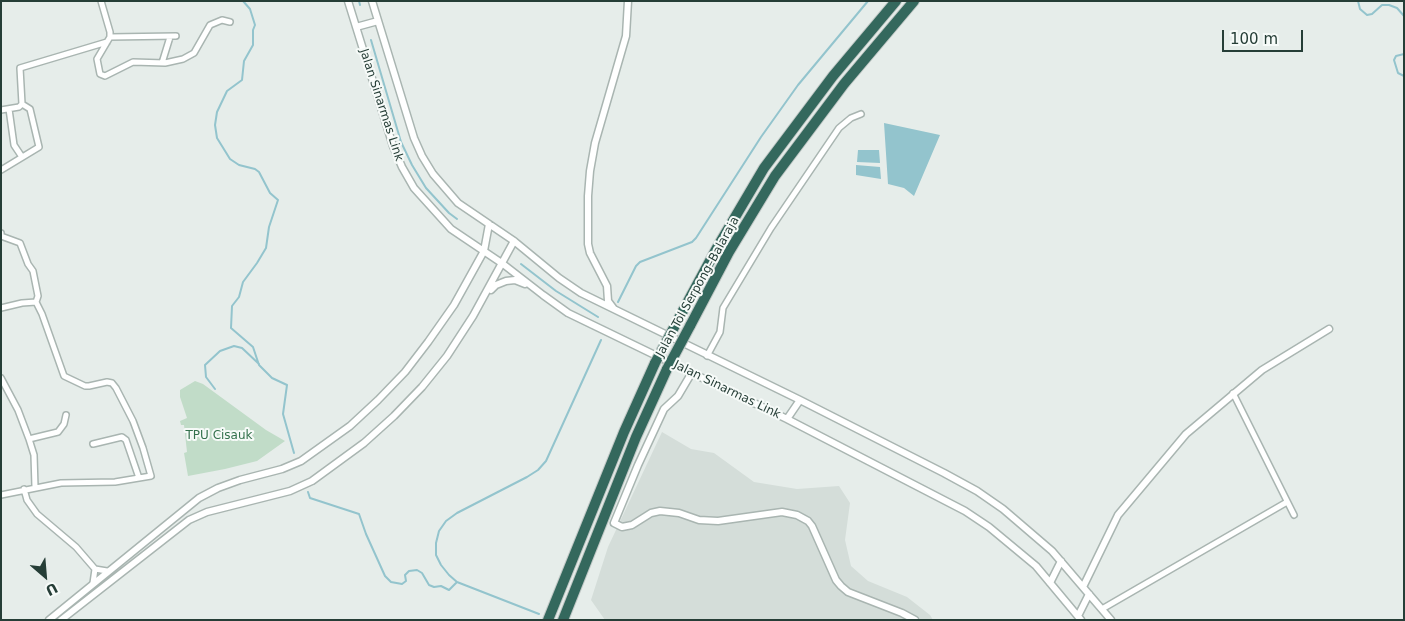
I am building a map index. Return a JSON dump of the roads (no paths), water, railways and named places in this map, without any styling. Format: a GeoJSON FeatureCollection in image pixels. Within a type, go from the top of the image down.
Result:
{"type":"FeatureCollection","features":[{"type":"Feature","properties":{"kind":"highway","name":"Jalan Tol Serpong–Balaraja"},"geometry":{"type":"LineString","coordinates":[[548,620],[624,432],[655,363],[718,246],[764,168],[833,76],[896,1]]}},
{"type":"Feature","properties":{"kind":"highway","name":"Jalan Tol Serpong–Balaraja"},"geometry":{"type":"LineString","coordinates":[[563,620],[636,437],[667,369],[729,252],[775,176],[844,84],[914,1]]}},
{"type":"Feature","properties":{"kind":"street"},"geometry":{"type":"LineString","coordinates":[[101,1],[109,39],[97,59],[102,76],[109,76],[133,62],[162,63],[183,59],[194,52],[210,25],[222,20],[230,22]]}},
{"type":"Feature","properties":{"kind":"street","name":"Jalan Sinarmas Link"},"geometry":{"type":"LineString","coordinates":[[348,1],[393,146],[414,188],[450,229],[503,264],[568,313],[786,419],[965,511],[989,527],[1036,566],[1080,618]]}},
{"type":"Feature","properties":{"kind":"street","name":"Jalan Sinarmas Link"},"geometry":{"type":"LineString","coordinates":[[372,1],[414,138],[433,174],[458,203],[514,241],[581,293],[800,400],[977,491],[1027,528],[1061,561],[1110,620]]}},
{"type":"Feature","properties":{"kind":"street"},"geometry":{"type":"LineString","coordinates":[[614,310],[608,301],[607,286],[590,253],[588,244],[588,196],[595,143],[626,36],[628,1]]}},
{"type":"Feature","properties":{"kind":"street"},"geometry":{"type":"LineString","coordinates":[[356,27],[378,21]]}},
{"type":"Feature","properties":{"kind":"street"},"geometry":{"type":"LineString","coordinates":[[1,110],[19,108],[22,104],[20,68],[109,39],[176,36]]}},
{"type":"Feature","properties":{"kind":"street"},"geometry":{"type":"LineString","coordinates":[[162,63],[170,37]]}},
{"type":"Feature","properties":{"kind":"street"},"geometry":{"type":"LineString","coordinates":[[1,170],[40,146],[30,109],[22,104]]}},
{"type":"Feature","properties":{"kind":"street"},"geometry":{"type":"LineString","coordinates":[[8,110],[14,145],[22,157]]}},
{"type":"Feature","properties":{"kind":"street"},"geometry":{"type":"LineString","coordinates":[[707,356],[720,332],[723,308],[779,215],[840,128],[851,118],[861,114]]}},
{"type":"Feature","properties":{"kind":"street"},"geometry":{"type":"LineString","coordinates":[[49,620],[199,498],[218,488],[240,480],[282,469],[301,461],[350,426],[385,393],[428,342],[454,305],[484,252],[489,224]]}},
{"type":"Feature","properties":{"kind":"street"},"geometry":{"type":"LineString","coordinates":[[1,235],[20,243],[28,264],[33,271],[38,296],[36,302],[64,376],[85,386],[107,382],[112,383],[134,421],[144,448],[151,476],[115,482],[61,482],[1,495]]}},
{"type":"Feature","properties":{"kind":"street"},"geometry":{"type":"LineString","coordinates":[[61,620],[189,520],[207,512],[290,490],[312,481],[364,443],[388,422],[422,387],[446,356],[484,298],[514,241]]}},
{"type":"Feature","properties":{"kind":"street"},"geometry":{"type":"LineString","coordinates":[[484,298],[496,285],[506,281],[515,280],[531,286]]}},
{"type":"Feature","properties":{"kind":"street"},"geometry":{"type":"LineString","coordinates":[[1,308],[36,302]]}},
{"type":"Feature","properties":{"kind":"street"},"geometry":{"type":"LineString","coordinates":[[1083,587],[1118,515],[1186,434],[1232,393],[1262,370],[1329,329]]}},
{"type":"Feature","properties":{"kind":"street"},"geometry":{"type":"LineString","coordinates":[[691,374],[678,396],[664,409],[614,523],[622,527],[632,524],[651,513],[660,511],[679,513],[700,520],[718,521],[782,512],[797,515],[808,521],[812,526],[836,580],[841,586],[848,592],[915,620]]}},
{"type":"Feature","properties":{"kind":"street"},"geometry":{"type":"LineString","coordinates":[[1,378],[18,410],[34,455],[35,487]]}},
{"type":"Feature","properties":{"kind":"street"},"geometry":{"type":"LineString","coordinates":[[1232,393],[1294,515]]}},
{"type":"Feature","properties":{"kind":"street"},"geometry":{"type":"LineString","coordinates":[[786,419],[800,400]]}},
{"type":"Feature","properties":{"kind":"street"},"geometry":{"type":"LineString","coordinates":[[29,439],[58,432],[64,424],[66,415]]}},
{"type":"Feature","properties":{"kind":"street"},"geometry":{"type":"LineString","coordinates":[[94,444],[122,437],[126,440],[139,478]]}},
{"type":"Feature","properties":{"kind":"street"},"geometry":{"type":"LineString","coordinates":[[24,489],[27,500],[37,514],[76,547],[95,569],[107,571]]}},
{"type":"Feature","properties":{"kind":"street"},"geometry":{"type":"LineString","coordinates":[[1102,609],[1287,502]]}},
{"type":"Feature","properties":{"kind":"street"},"geometry":{"type":"LineString","coordinates":[[121,560],[127,568]]}},
{"type":"Feature","properties":{"kind":"street"},"geometry":{"type":"LineString","coordinates":[[1050,583],[1061,561]]}},
{"type":"Feature","properties":{"kind":"street"},"geometry":{"type":"LineString","coordinates":[[93,583],[95,569]]}},
{"type":"Feature","properties":{"kind":"street"},"geometry":{"type":"LineString","coordinates":[[1080,618],[1089,594]]}},
{"type":"Feature","properties":{"kind":"water"},"geometry":{"type":"Polygon","coordinates":[[[884,123],[940,135],[914,196],[904,188],[888,184],[884,123]]]}},
{"type":"Feature","properties":{"kind":"water"},"geometry":{"type":"Polygon","coordinates":[[[858,150],[879,150],[880,163],[857,162],[858,150]]]}},
{"type":"Feature","properties":{"kind":"water"},"geometry":{"type":"Polygon","coordinates":[[[856,165],[880,167],[881,179],[856,175],[856,165]]]}},
{"type":"Feature","properties":{"kind":"waterway"},"geometry":{"type":"LineString","coordinates":[[243,1],[250,9],[255,25],[253,45],[244,61],[242,80],[227,91],[217,112],[215,125],[217,138],[230,159],[239,165],[255,169],[259,172],[270,193],[278,200],[269,227],[266,248],[243,282],[239,297],[232,306],[231,328],[253,347],[259,365],[272,378],[287,385],[283,414],[294,453]]}},
{"type":"Feature","properties":{"kind":"waterway"},"geometry":{"type":"LineString","coordinates":[[359,1],[360,5]]}},
{"type":"Feature","properties":{"kind":"waterway"},"geometry":{"type":"LineString","coordinates":[[618,302],[636,266],[640,262],[692,242],[696,238],[761,137],[798,85],[868,1]]}},
{"type":"Feature","properties":{"kind":"waterway"},"geometry":{"type":"LineString","coordinates":[[1358,1],[1360,9],[1367,15],[1372,14],[1382,5],[1389,5],[1397,8],[1404,16]]}},
{"type":"Feature","properties":{"kind":"waterway"},"geometry":{"type":"LineString","coordinates":[[371,40],[401,142],[412,165],[426,188],[457,219]]}},
{"type":"Feature","properties":{"kind":"waterway"},"geometry":{"type":"LineString","coordinates":[[1404,54],[1396,56],[1394,60],[1398,73],[1404,76]]}},
{"type":"Feature","properties":{"kind":"waterway"},"geometry":{"type":"LineString","coordinates":[[521,264],[556,291],[598,317]]}},
{"type":"Feature","properties":{"kind":"waterway"},"geometry":{"type":"LineString","coordinates":[[539,614],[457,582],[441,565],[436,555],[436,543],[439,531],[446,521],[457,513],[527,477],[538,470],[546,461],[601,340]]}},
{"type":"Feature","properties":{"kind":"waterway"},"geometry":{"type":"LineString","coordinates":[[215,389],[206,377],[205,365],[220,351],[234,346],[242,348],[259,364]]}},
{"type":"Feature","properties":{"kind":"waterway"},"geometry":{"type":"LineString","coordinates":[[308,492],[310,498],[359,514],[385,576],[391,582],[402,584],[406,581],[405,575],[409,571],[417,570],[422,573],[429,585],[434,587],[441,586],[449,590],[457,582]]}},
{"type":"Feature","properties":{"kind":"park label","name":"TPU Cisauk"},"geometry":{"type":"Point","coordinates":[219,436]}}]}
